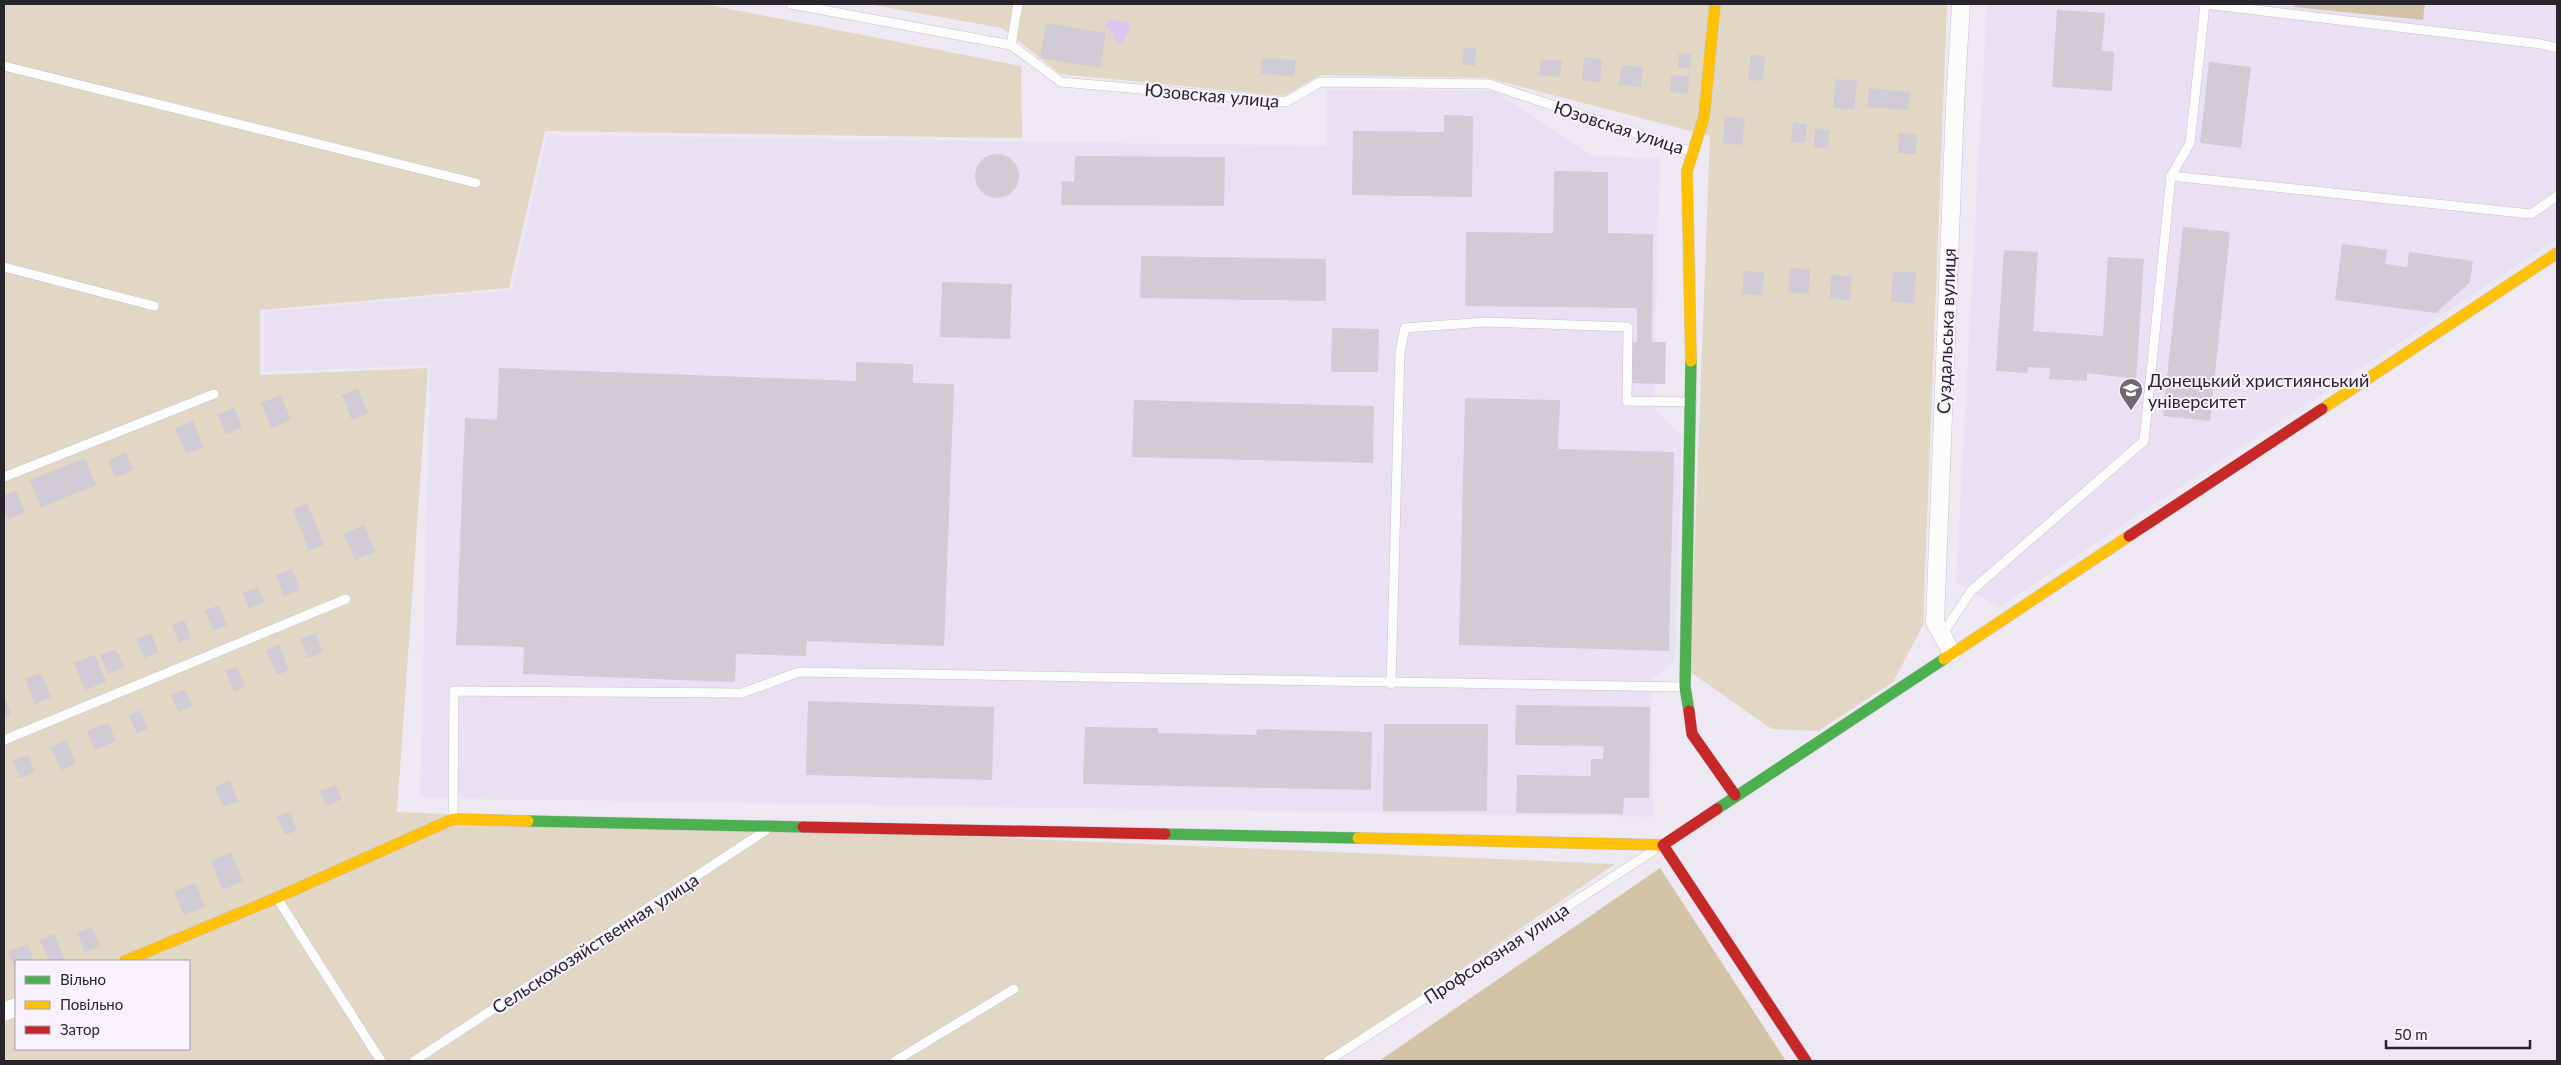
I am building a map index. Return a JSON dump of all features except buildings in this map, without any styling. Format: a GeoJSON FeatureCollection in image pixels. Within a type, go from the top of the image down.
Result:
{"type":"FeatureCollection","features":[{"type":"Feature","properties":{"kind":"street"},"geometry":{"type":"LineString","coordinates":[[1715,4],[1704,117],[1687,171],[1692,402],[1685,687],[1692,734],[1735,795]]}},
{"type":"Feature","properties":{"kind":"street","name":"Суздальська вулиця"},"geometry":{"type":"LineString","coordinates":[[1952,653],[1935,622],[1955,105],[1961,4]]}},
{"type":"Feature","properties":{"kind":"street"},"geometry":{"type":"LineString","coordinates":[[127,960],[276,898],[453,819],[776,824],[1663,845],[1735,795],[2557,253]]}},
{"type":"Feature","properties":{"kind":"street"},"geometry":{"type":"LineString","coordinates":[[1663,845],[1806,1061]]}},
{"type":"Feature","properties":{"kind":"lane","name":"Юзовская улица"},"geometry":{"type":"LineString","coordinates":[[790,4],[1011,46],[1061,82],[1286,102],[1320,82],[1489,84],[1692,152]]}},
{"type":"Feature","properties":{"kind":"lane"},"geometry":{"type":"LineString","coordinates":[[1011,46],[1018,4]]}},
{"type":"Feature","properties":{"kind":"lane"},"geometry":{"type":"LineString","coordinates":[[1942,635],[1971,591],[2144,441],[2171,176],[2190,143],[2205,4],[2531,43],[2557,48]]}},
{"type":"Feature","properties":{"kind":"lane"},"geometry":{"type":"LineString","coordinates":[[4,66],[476,183]]}},
{"type":"Feature","properties":{"kind":"lane"},"geometry":{"type":"LineString","coordinates":[[2171,176],[2531,214],[2557,196]]}},
{"type":"Feature","properties":{"kind":"lane"},"geometry":{"type":"LineString","coordinates":[[4,267],[154,306]]}},
{"type":"Feature","properties":{"kind":"lane"},"geometry":{"type":"LineString","coordinates":[[1391,684],[1400,352],[1406,328],[1484,322],[1628,327],[1627,401],[1692,402]]}},
{"type":"Feature","properties":{"kind":"lane"},"geometry":{"type":"LineString","coordinates":[[4,477],[214,394]]}},
{"type":"Feature","properties":{"kind":"lane"},"geometry":{"type":"LineString","coordinates":[[4,740],[346,599]]}},
{"type":"Feature","properties":{"kind":"lane"},"geometry":{"type":"LineString","coordinates":[[453,819],[454,691],[742,693],[800,672],[1391,684],[1685,687]]}},
{"type":"Feature","properties":{"kind":"lane","name":"Сельскохозяйственная улица"},"geometry":{"type":"LineString","coordinates":[[414,1061],[776,824]]}},
{"type":"Feature","properties":{"kind":"lane","name":"Профсоюзная улица"},"geometry":{"type":"LineString","coordinates":[[1328,1061],[1663,845]]}},
{"type":"Feature","properties":{"kind":"lane"},"geometry":{"type":"LineString","coordinates":[[276,898],[381,1061]]}},
{"type":"Feature","properties":{"kind":"lane"},"geometry":{"type":"LineString","coordinates":[[895,1061],[1014,989]]}},
{"type":"Feature","properties":{"kind":"shaded area"},"geometry":{"type":"Polygon","coordinates":[[[4,4],[704,4],[1021,66],[1022,138],[545,131],[509,288],[260,310],[260,375],[428,368],[397,812],[1615,864],[1326,1061],[4,1061],[4,4]]]}},
{"type":"Feature","properties":{"kind":"shaded area"},"geometry":{"type":"Polygon","coordinates":[[[868,4],[1947,4],[1923,625],[1893,682],[1818,731],[1772,729],[1690,672],[1710,136],[1488,78],[1320,75],[1285,96],[1060,74],[1002,28],[868,4]]]}},
{"type":"Feature","properties":{"kind":"shaded area","name":"Донецький християнський університет"},"geometry":{"type":"Polygon","coordinates":[[[1987,4],[2557,4],[2557,239],[1999,607],[1956,583],[1987,4]]]}},
{"type":"Feature","properties":{"kind":"shaded area"},"geometry":{"type":"Polygon","coordinates":[[[2295,4],[2425,4],[2423,20],[2294,7],[2295,4]]]}},
{"type":"Feature","properties":{"kind":"shaded area"},"geometry":{"type":"Polygon","coordinates":[[[1108,21],[1131,23],[1126,38],[1120,44],[1115,41],[1113,33],[1105,27],[1108,21]]]}},
{"type":"Feature","properties":{"kind":"shaded area"},"geometry":{"type":"Polygon","coordinates":[[[1327,89],[1494,91],[1593,156],[1660,158],[1654,409],[1682,435],[1675,662],[1651,679],[1653,817],[420,798],[430,365],[264,372],[264,312],[512,290],[547,135],[1326,146],[1327,89]]]}},
{"type":"Feature","properties":{"kind":"shaded area"},"geometry":{"type":"Polygon","coordinates":[[[1660,868],[1786,1061],[1379,1061],[1660,868]]]}},
{"type":"Feature","properties":{"kind":"traffic: fast"},"geometry":{"type":"LineString","coordinates":[[1689,711],[1685,687],[1691,361]]}},
{"type":"Feature","properties":{"kind":"traffic: fast"},"geometry":{"type":"LineString","coordinates":[[1717,809],[1944,659]]}},
{"type":"Feature","properties":{"kind":"traffic: fast"},"geometry":{"type":"LineString","coordinates":[[528,821],[803,827]]}},
{"type":"Feature","properties":{"kind":"traffic: fast"},"geometry":{"type":"LineString","coordinates":[[1165,834],[1358,838]]}},
{"type":"Feature","properties":{"kind":"traffic: slow"},"geometry":{"type":"LineString","coordinates":[[1691,361],[1687,171],[1704,117],[1715,4]]}},
{"type":"Feature","properties":{"kind":"traffic: slow"},"geometry":{"type":"LineString","coordinates":[[2322,409],[2557,253]]}},
{"type":"Feature","properties":{"kind":"traffic: slow"},"geometry":{"type":"LineString","coordinates":[[1944,659],[2129,536]]}},
{"type":"Feature","properties":{"kind":"traffic: slow"},"geometry":{"type":"LineString","coordinates":[[127,960],[276,898],[453,819],[528,821]]}},
{"type":"Feature","properties":{"kind":"traffic: slow"},"geometry":{"type":"LineString","coordinates":[[1358,838],[1663,845]]}},
{"type":"Feature","properties":{"kind":"traffic: jam"},"geometry":{"type":"LineString","coordinates":[[2129,536],[2322,409]]}},
{"type":"Feature","properties":{"kind":"traffic: jam"},"geometry":{"type":"LineString","coordinates":[[1689,711],[1692,734],[1735,795]]}},
{"type":"Feature","properties":{"kind":"traffic: jam"},"geometry":{"type":"LineString","coordinates":[[1717,809],[1663,845],[1806,1061]]}},
{"type":"Feature","properties":{"kind":"traffic: jam"},"geometry":{"type":"LineString","coordinates":[[803,827],[1165,834]]}},
{"type":"Feature","properties":{"kind":"place","name":"Донецький християнський університет"},"geometry":{"type":"Point","coordinates":[2131,411]}}]}
